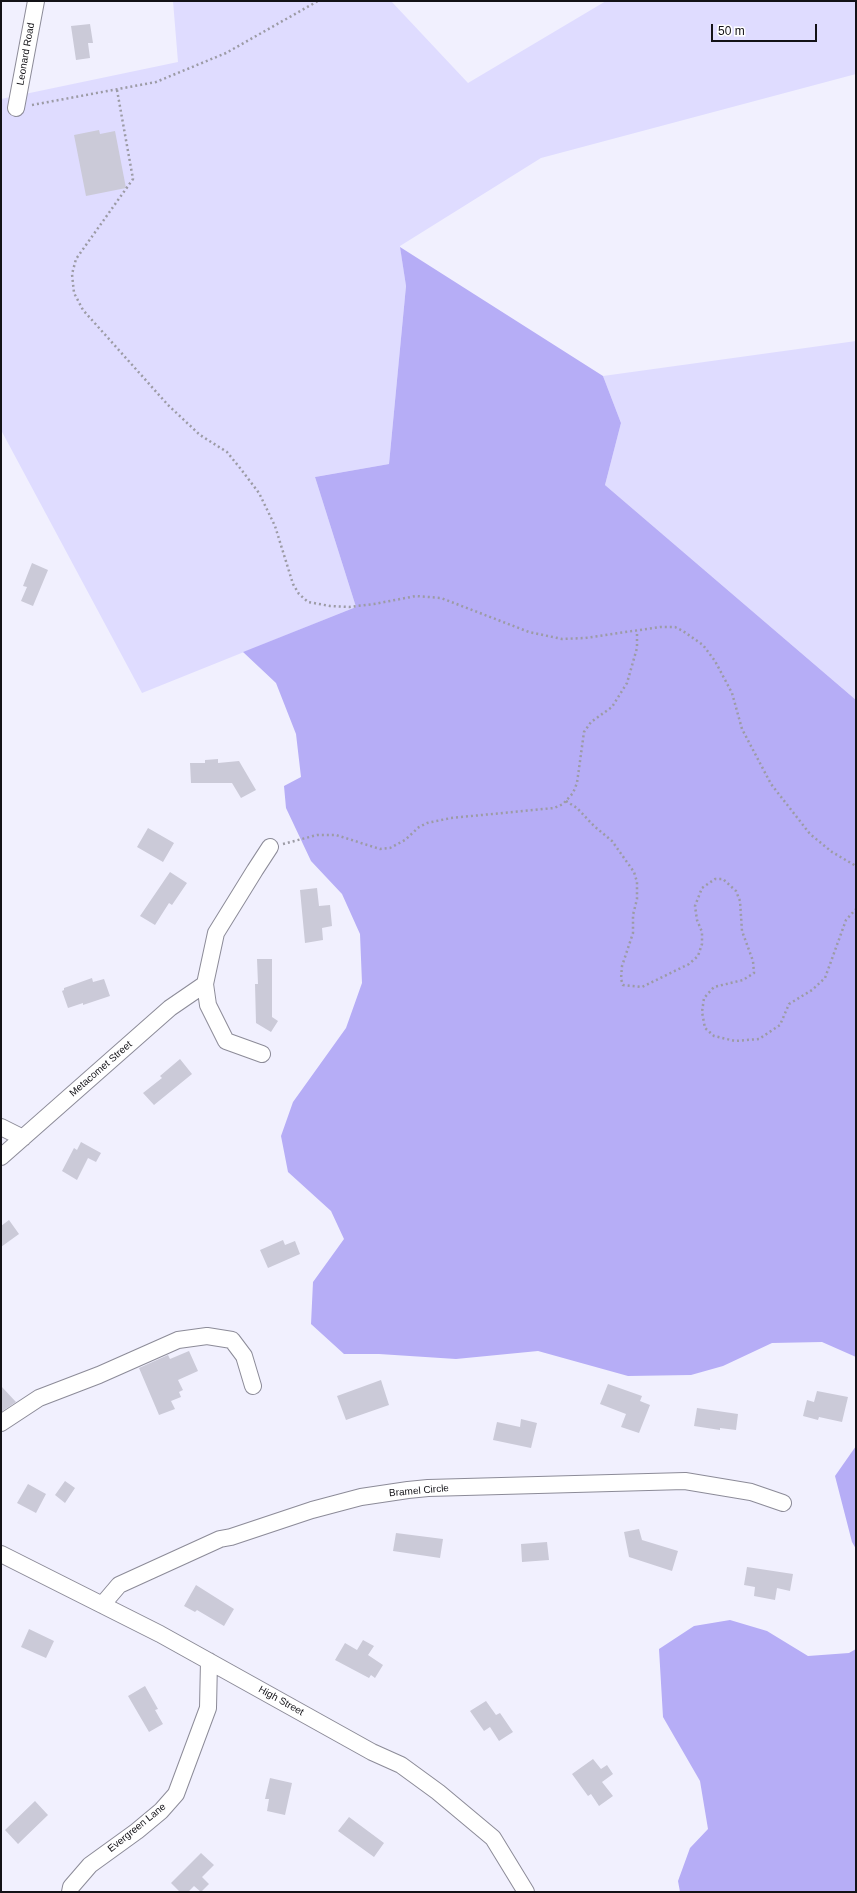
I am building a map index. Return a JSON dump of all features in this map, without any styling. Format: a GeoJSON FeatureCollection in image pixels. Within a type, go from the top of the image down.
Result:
{"type":"FeatureCollection","features":[{"type":"Feature","properties":{"kind":"street","name":"Leonard Road"},"geometry":{"type":"LineString","coordinates":[[16,108],[36,1]]}},
{"type":"Feature","properties":{"kind":"street"},"geometry":{"type":"LineString","coordinates":[[262,1054],[226,1041],[208,1005],[204,984],[216,933],[270,847]]}},
{"type":"Feature","properties":{"kind":"street","name":"Metacomet Street"},"geometry":{"type":"LineString","coordinates":[[1,1157],[170,1008],[204,984]]}},
{"type":"Feature","properties":{"kind":"street"},"geometry":{"type":"LineString","coordinates":[[1,1127],[23,1138]]}},
{"type":"Feature","properties":{"kind":"street"},"geometry":{"type":"LineString","coordinates":[[1,1424],[39,1398],[99,1375],[178,1340],[207,1336],[232,1340],[244,1356],[252,1386]]}},
{"type":"Feature","properties":{"kind":"street","name":"Bramel Circle"},"geometry":{"type":"LineString","coordinates":[[102,1605],[119,1585],[220,1539],[231,1537],[312,1510],[361,1497],[400,1491],[428,1488],[685,1480],[751,1492],[783,1503]]}},
{"type":"Feature","properties":{"kind":"street","name":"High Street"},"geometry":{"type":"LineString","coordinates":[[1,1554],[209,1661],[372,1752],[401,1766],[438,1792],[493,1838],[526,1892]]}},
{"type":"Feature","properties":{"kind":"street","name":"Evergreen Lane"},"geometry":{"type":"LineString","coordinates":[[70,1892],[71,1887],[90,1865],[137,1831],[161,1811],[176,1794],[208,1708],[209,1661]]}},
{"type":"Feature","properties":{"kind":"path"},"geometry":{"type":"LineString","coordinates":[[16,108],[156,82],[226,53],[318,1]]}},
{"type":"Feature","properties":{"kind":"path"},"geometry":{"type":"LineString","coordinates":[[117,90],[134,179],[76,258],[72,274],[74,293],[83,310],[168,405],[200,435],[227,452],[240,468],[258,493],[275,526],[293,584],[299,594],[308,602],[330,606],[349,607],[416,596],[441,598],[529,632],[562,640],[660,627],[675,627],[688,633],[703,645],[715,661],[725,679],[732,693],[742,729],[771,784],[814,838],[832,852],[856,866]]}},
{"type":"Feature","properties":{"kind":"path"},"geometry":{"type":"LineString","coordinates":[[270,847],[317,835],[336,835],[380,849],[390,848],[405,840],[419,827],[427,823],[451,818],[554,808],[566,801],[573,793],[577,783],[584,732],[591,722],[612,707],[627,683],[637,648],[637,631]]}},
{"type":"Feature","properties":{"kind":"path"},"geometry":{"type":"LineString","coordinates":[[566,801],[577,808],[594,826],[612,840],[634,872],[637,899],[633,915],[633,933],[622,966],[621,979],[623,985],[642,987],[668,976],[694,960],[698,956],[702,944],[702,932],[697,920],[695,906],[702,888],[715,879],[723,879],[736,890],[740,901],[742,931],[753,961],[754,973],[744,980],[714,988],[704,998],[702,1012],[705,1028],[714,1036],[735,1041],[750,1041],[759,1039],[780,1025],[789,1004],[812,990],[825,978],[846,920],[856,909]]}},
{"type":"Feature","properties":{"kind":"shaded area"},"geometry":{"type":"Polygon","coordinates":[[[173,1],[391,1],[468,83],[606,1],[856,1],[856,74],[541,158],[400,246],[406,286],[389,464],[315,477],[356,607],[142,693],[1,430],[1,99],[178,62],[173,1]]]}},
{"type":"Feature","properties":{"kind":"shaded area"},"geometry":{"type":"Polygon","coordinates":[[[400,247],[603,376],[621,423],[605,485],[856,700],[856,1357],[822,1342],[772,1343],[723,1366],[691,1375],[628,1376],[538,1351],[456,1359],[379,1354],[344,1354],[311,1324],[313,1282],[344,1239],[331,1211],[288,1172],[281,1136],[293,1102],[346,1028],[362,983],[360,934],[342,894],[311,861],[286,808],[284,786],[301,777],[296,734],[276,683],[243,652],[356,607],[315,477],[389,464],[406,286],[400,247]]]}},
{"type":"Feature","properties":{"kind":"shaded area"},"geometry":{"type":"Polygon","coordinates":[[[856,341],[856,700],[605,485],[621,423],[603,376],[856,341]]]}},
{"type":"Feature","properties":{"kind":"shaded area"},"geometry":{"type":"Polygon","coordinates":[[[856,1446],[856,1549],[852,1542],[835,1476],[856,1446]]]}},
{"type":"Feature","properties":{"kind":"shaded area"},"geometry":{"type":"Polygon","coordinates":[[[730,1620],[767,1631],[808,1656],[849,1653],[856,1649],[856,1892],[680,1892],[678,1881],[690,1848],[708,1829],[700,1781],[663,1717],[659,1649],[694,1626],[730,1620]]]}},
{"type":"Feature","properties":{"kind":"building"},"geometry":{"type":"Polygon","coordinates":[[[90,24],[93,43],[88,43],[90,58],[76,60],[71,26],[90,24]]]}},
{"type":"Feature","properties":{"kind":"building"},"geometry":{"type":"Polygon","coordinates":[[[99,130],[100,134],[115,131],[126,188],[86,196],[74,135],[99,130]]]}},
{"type":"Feature","properties":{"kind":"building"},"geometry":{"type":"Polygon","coordinates":[[[32,563],[48,570],[33,606],[21,601],[27,587],[23,586],[32,563]]]}},
{"type":"Feature","properties":{"kind":"building"},"geometry":{"type":"Polygon","coordinates":[[[218,759],[218,763],[239,761],[256,790],[241,798],[232,783],[191,783],[190,763],[205,763],[205,760],[218,759]]]}},
{"type":"Feature","properties":{"kind":"building"},"geometry":{"type":"Polygon","coordinates":[[[148,828],[174,843],[163,862],[137,847],[148,828]]]}},
{"type":"Feature","properties":{"kind":"building"},"geometry":{"type":"Polygon","coordinates":[[[170,872],[187,883],[172,905],[169,903],[155,925],[140,916],[170,872]]]}},
{"type":"Feature","properties":{"kind":"building"},"geometry":{"type":"Polygon","coordinates":[[[317,888],[319,906],[330,905],[332,926],[322,928],[323,940],[305,943],[300,890],[317,888]]]}},
{"type":"Feature","properties":{"kind":"building"},"geometry":{"type":"Polygon","coordinates":[[[257,959],[272,959],[272,1017],[278,1021],[271,1032],[256,1023],[255,984],[258,984],[257,959]]]}},
{"type":"Feature","properties":{"kind":"building"},"geometry":{"type":"Polygon","coordinates":[[[92,978],[93,982],[104,979],[110,996],[83,1005],[83,1003],[68,1008],[62,991],[64,988],[92,978]]]}},
{"type":"Feature","properties":{"kind":"building"},"geometry":{"type":"Polygon","coordinates":[[[180,1059],[192,1074],[154,1105],[143,1093],[162,1078],[160,1076],[180,1059]]]}},
{"type":"Feature","properties":{"kind":"building"},"geometry":{"type":"Polygon","coordinates":[[[81,1142],[101,1153],[96,1162],[88,1158],[77,1180],[62,1171],[74,1148],[77,1150],[81,1142]]]}},
{"type":"Feature","properties":{"kind":"building"},"geometry":{"type":"Polygon","coordinates":[[[9,1220],[19,1234],[1,1247],[1,1226],[9,1220]]]}},
{"type":"Feature","properties":{"kind":"building"},"geometry":{"type":"Polygon","coordinates":[[[283,1240],[285,1245],[295,1241],[300,1254],[268,1268],[260,1250],[283,1240]]]}},
{"type":"Feature","properties":{"kind":"building"},"geometry":{"type":"Polygon","coordinates":[[[189,1351],[198,1371],[178,1380],[183,1390],[179,1392],[181,1397],[171,1401],[175,1409],[159,1415],[139,1368],[168,1355],[170,1359],[189,1351]]]}},
{"type":"Feature","properties":{"kind":"building"},"geometry":{"type":"Polygon","coordinates":[[[381,1380],[389,1405],[346,1420],[337,1396],[381,1380]]]}},
{"type":"Feature","properties":{"kind":"building"},"geometry":{"type":"Polygon","coordinates":[[[608,1384],[642,1396],[640,1401],[650,1405],[639,1433],[621,1427],[626,1414],[600,1404],[608,1384]]]}},
{"type":"Feature","properties":{"kind":"building"},"geometry":{"type":"Polygon","coordinates":[[[1,1386],[16,1402],[1,1412],[1,1386]]]}},
{"type":"Feature","properties":{"kind":"building"},"geometry":{"type":"Polygon","coordinates":[[[817,1391],[848,1397],[842,1422],[819,1417],[818,1420],[803,1416],[807,1400],[814,1402],[817,1391]]]}},
{"type":"Feature","properties":{"kind":"building"},"geometry":{"type":"Polygon","coordinates":[[[697,1408],[738,1414],[736,1430],[720,1428],[720,1430],[694,1426],[697,1408]]]}},
{"type":"Feature","properties":{"kind":"building"},"geometry":{"type":"Polygon","coordinates":[[[521,1419],[537,1423],[531,1448],[493,1440],[497,1422],[520,1427],[521,1419]]]}},
{"type":"Feature","properties":{"kind":"building"},"geometry":{"type":"Polygon","coordinates":[[[65,1481],[75,1488],[65,1503],[55,1495],[65,1481]]]}},
{"type":"Feature","properties":{"kind":"building"},"geometry":{"type":"Polygon","coordinates":[[[28,1484],[46,1494],[36,1513],[17,1503],[28,1484]]]}},
{"type":"Feature","properties":{"kind":"building"},"geometry":{"type":"Polygon","coordinates":[[[639,1529],[642,1540],[678,1551],[672,1571],[629,1557],[624,1532],[639,1529]]]}},
{"type":"Feature","properties":{"kind":"building"},"geometry":{"type":"Polygon","coordinates":[[[396,1533],[443,1539],[440,1558],[393,1551],[396,1533]]]}},
{"type":"Feature","properties":{"kind":"building"},"geometry":{"type":"Polygon","coordinates":[[[547,1542],[549,1560],[522,1562],[521,1544],[547,1542]]]}},
{"type":"Feature","properties":{"kind":"building"},"geometry":{"type":"Polygon","coordinates":[[[747,1567],[793,1574],[790,1591],[777,1588],[775,1600],[754,1596],[755,1587],[744,1585],[747,1567]]]}},
{"type":"Feature","properties":{"kind":"building"},"geometry":{"type":"Polygon","coordinates":[[[196,1585],[234,1609],[224,1626],[197,1610],[195,1612],[184,1606],[196,1585]]]}},
{"type":"Feature","properties":{"kind":"building"},"geometry":{"type":"Polygon","coordinates":[[[29,1629],[54,1641],[46,1658],[21,1647],[29,1629]]]}},
{"type":"Feature","properties":{"kind":"building"},"geometry":{"type":"Polygon","coordinates":[[[363,1640],[374,1646],[368,1655],[383,1665],[375,1678],[371,1675],[369,1678],[335,1660],[345,1643],[357,1650],[363,1640]]]}},
{"type":"Feature","properties":{"kind":"building"},"geometry":{"type":"Polygon","coordinates":[[[145,1686],[158,1709],[155,1710],[163,1724],[149,1732],[128,1696],[145,1686]]]}},
{"type":"Feature","properties":{"kind":"building"},"geometry":{"type":"Polygon","coordinates":[[[486,1701],[496,1715],[500,1713],[513,1732],[499,1741],[490,1727],[484,1731],[470,1711],[486,1701]]]}},
{"type":"Feature","properties":{"kind":"building"},"geometry":{"type":"Polygon","coordinates":[[[593,1759],[601,1769],[607,1765],[613,1774],[602,1782],[613,1796],[599,1806],[591,1794],[588,1796],[572,1774],[593,1759]]]}},
{"type":"Feature","properties":{"kind":"building"},"geometry":{"type":"Polygon","coordinates":[[[270,1778],[292,1783],[285,1815],[267,1811],[269,1799],[265,1799],[270,1778]]]}},
{"type":"Feature","properties":{"kind":"building"},"geometry":{"type":"Polygon","coordinates":[[[35,1801],[48,1815],[18,1844],[5,1830],[35,1801]]]}},
{"type":"Feature","properties":{"kind":"building"},"geometry":{"type":"Polygon","coordinates":[[[349,1817],[384,1843],[374,1857],[338,1831],[349,1817]]]}},
{"type":"Feature","properties":{"kind":"building"},"geometry":{"type":"Polygon","coordinates":[[[201,1853],[214,1865],[202,1877],[209,1884],[201,1892],[194,1886],[188,1892],[180,1892],[171,1883],[201,1853]]]}}]}
